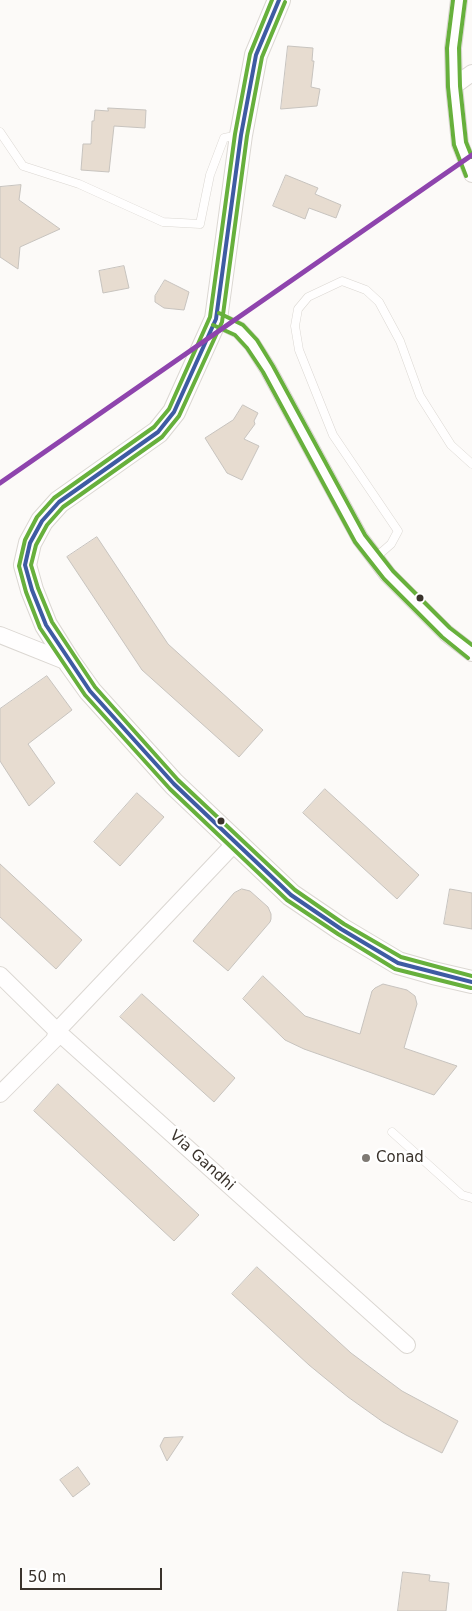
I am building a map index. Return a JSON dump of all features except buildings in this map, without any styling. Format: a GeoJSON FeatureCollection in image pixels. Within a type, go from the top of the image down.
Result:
{"type":"FeatureCollection","features":[{"type":"Feature","properties":{"kind":"main road"},"geometry":{"type":"LineString","coordinates":[[279,0],[256,55],[241,135],[216,319],[174,412],[158,432],[59,502],[42,521],[30,543],[25,565],[32,590],[46,625],[70,664],[90,691],[168,778],[291,895],[341,929],[398,963],[472,982]]}},
{"type":"Feature","properties":{"kind":"street"},"geometry":{"type":"LineString","coordinates":[[459,0],[453,48],[454,86],[460,144],[472,174]]}},
{"type":"Feature","properties":{"kind":"street"},"geometry":{"type":"LineString","coordinates":[[454,86],[472,74]]}},
{"type":"Feature","properties":{"kind":"street"},"geometry":{"type":"LineString","coordinates":[[216,319],[239,330],[252,344],[268,369],[360,538],[388,575],[446,633],[472,653]]}},
{"type":"Feature","properties":{"kind":"street"},"geometry":{"type":"LineString","coordinates":[[0,635],[70,664]]}},
{"type":"Feature","properties":{"kind":"street"},"geometry":{"type":"LineString","coordinates":[[0,1094],[54,1040],[58,1031],[236,842]]}},
{"type":"Feature","properties":{"kind":"street","name":"Via Gandhi"},"geometry":{"type":"LineString","coordinates":[[0,975],[58,1031],[407,1345]]}},
{"type":"Feature","properties":{"kind":"lane"},"geometry":{"type":"LineString","coordinates":[[0,132],[23,166],[79,184],[163,222],[200,224],[210,175],[224,138],[241,135]]}},
{"type":"Feature","properties":{"kind":"lane"},"geometry":{"type":"LineString","coordinates":[[375,558],[391,544],[398,531],[333,436],[299,350],[295,326],[298,309],[308,297],[342,282],[366,290],[379,302],[400,341],[420,396],[451,445],[472,464]]}},
{"type":"Feature","properties":{"kind":"lane"},"geometry":{"type":"LineString","coordinates":[[392,1132],[462,1194],[472,1198]]}},
{"type":"Feature","properties":{"kind":"transit line"},"geometry":{"type":"LineString","coordinates":[[272,0],[250,54],[235,134],[210,317],[169,409],[154,427],[54,498],[37,517],[25,540],[19,566],[26,592],[40,628],[85,695],[170,789],[287,900],[395,969],[471,988]]}},
{"type":"Feature","properties":{"kind":"transit line"},"geometry":{"type":"LineString","coordinates":[[279,0],[256,55],[241,135],[216,319],[174,412],[158,432],[59,502],[42,521],[30,543],[25,565],[32,590],[46,625],[90,691],[174,784],[291,895],[341,929],[398,963],[472,982]]}},
{"type":"Feature","properties":{"kind":"transit line"},"geometry":{"type":"LineString","coordinates":[[453,0],[447,48],[448,87],[454,145],[466,176]]}},
{"type":"Feature","properties":{"kind":"transit line"},"geometry":{"type":"LineString","coordinates":[[465,1],[459,48],[460,86],[466,142],[472,157]]}},
{"type":"Feature","properties":{"kind":"transit line"},"geometry":{"type":"LineString","coordinates":[[285,2],[262,57],[247,136],[222,322],[179,416],[162,437],[63,507],[47,525],[36,545],[31,565],[52,622],[95,687],[178,780],[295,890],[344,924],[401,957],[472,976]]}},
{"type":"Feature","properties":{"kind":"transit line"},"geometry":{"type":"LineString","coordinates":[[0,483],[472,155]]}},
{"type":"Feature","properties":{"kind":"transit line"},"geometry":{"type":"LineString","coordinates":[[219,313],[243,325],[257,340],[365,535],[393,571],[450,628],[472,645]]}},
{"type":"Feature","properties":{"kind":"transit line"},"geometry":{"type":"LineString","coordinates":[[213,325],[235,335],[247,348],[263,372],[355,542],[384,579],[442,637],[468,658]]}},
{"type":"Feature","properties":{"kind":"place","name":"Conad"},"geometry":{"type":"Point","coordinates":[366,1158]}}]}
